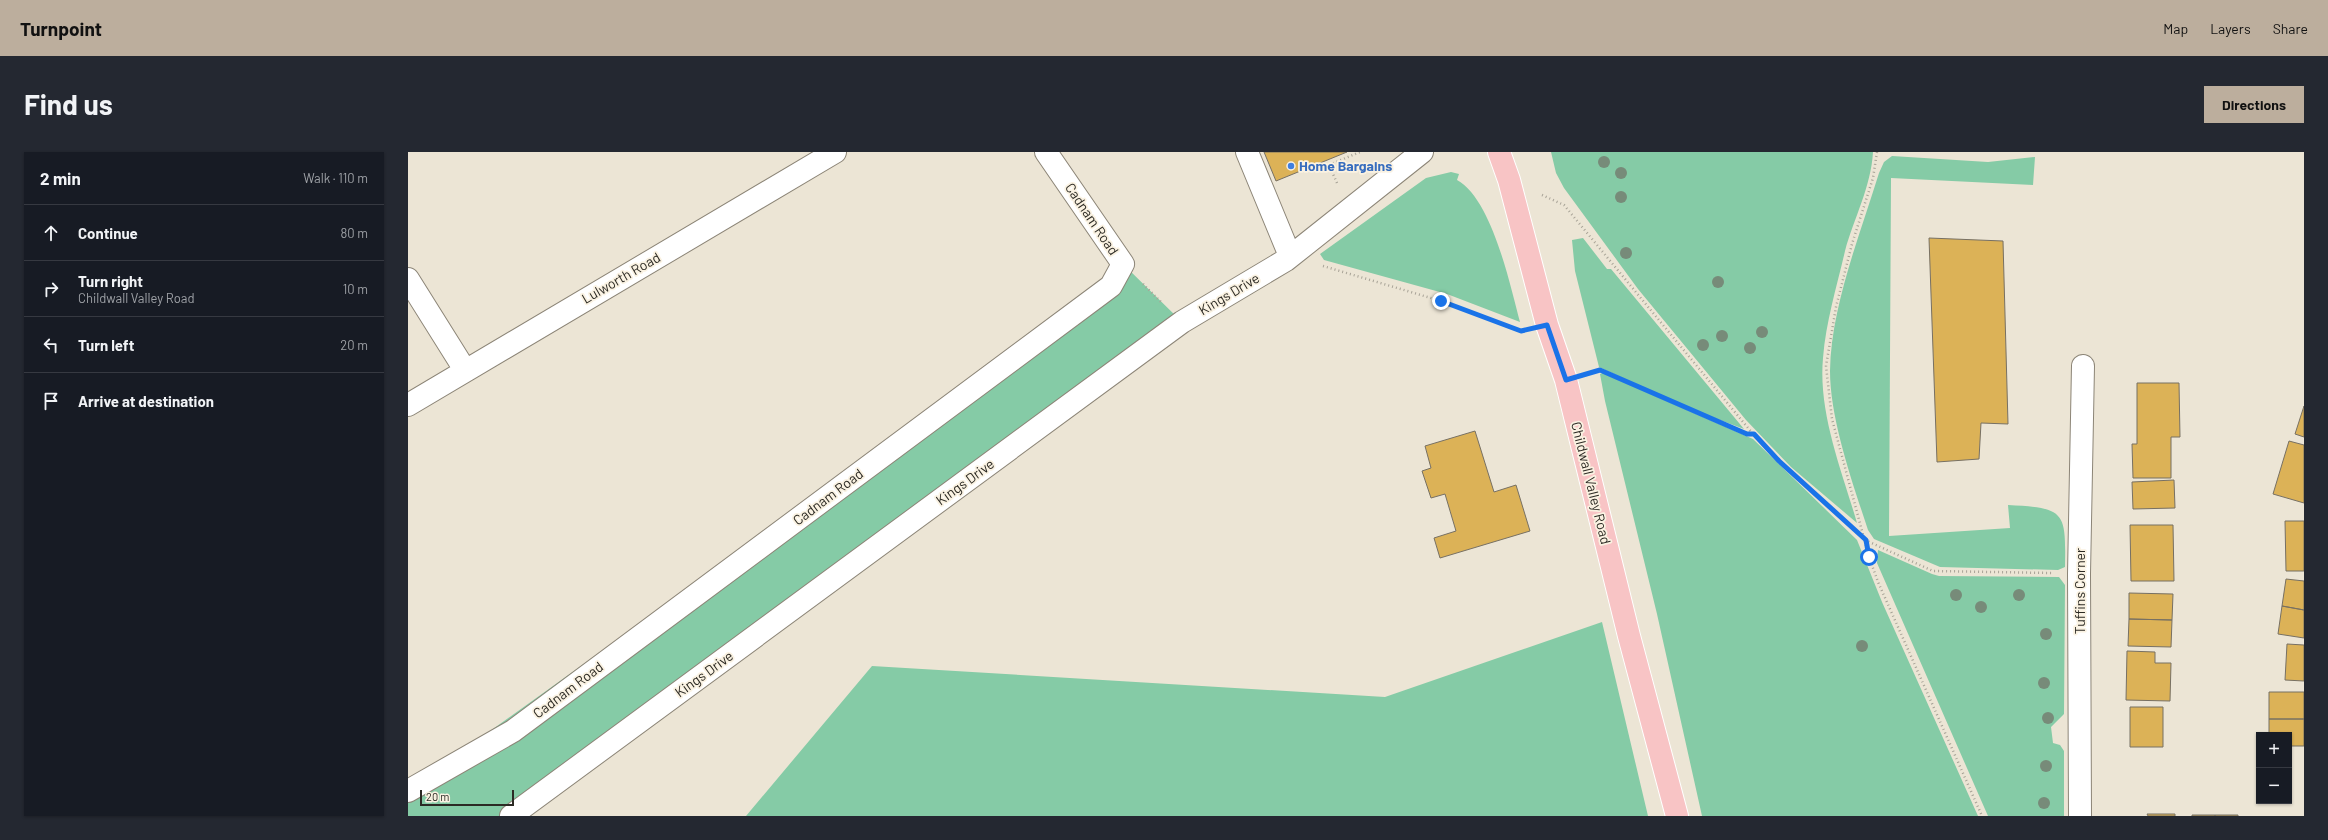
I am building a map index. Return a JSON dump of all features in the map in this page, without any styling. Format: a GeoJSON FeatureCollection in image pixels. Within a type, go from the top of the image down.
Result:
{"type":"FeatureCollection","features":[{"type":"Feature","properties":{"kind":"main road","name":"Childwall Valley Road"},"geometry":{"type":"LineString","coordinates":[[1500,152],[1509,180],[1547,325],[1566,380],[1629,636],[1678,816]]}},
{"type":"Feature","properties":{"kind":"street","name":"Lulworth Road"},"geometry":{"type":"LineString","coordinates":[[408,405],[834,152]]}},
{"type":"Feature","properties":{"kind":"street","name":"Cadnam Road"},"geometry":{"type":"LineString","coordinates":[[408,791],[520,726],[1111,286],[1123,264],[1046,152]]}},
{"type":"Feature","properties":{"kind":"street"},"geometry":{"type":"LineString","coordinates":[[1247,152],[1290,256]]}},
{"type":"Feature","properties":{"kind":"street","name":"Kings Drive"},"geometry":{"type":"LineString","coordinates":[[511,816],[1182,322],[1290,256],[1422,152]]}},
{"type":"Feature","properties":{"kind":"street"},"geometry":{"type":"LineString","coordinates":[[408,279],[465,370]]}},
{"type":"Feature","properties":{"kind":"street","name":"Tuffins Corner"},"geometry":{"type":"LineString","coordinates":[[2080,816],[2079,574],[2083,366]]}},
{"type":"Feature","properties":{"kind":"path"},"geometry":{"type":"LineString","coordinates":[[1349,209],[1329,165],[1360,152]]}},
{"type":"Feature","properties":{"kind":"path"},"geometry":{"type":"LineString","coordinates":[[1877,152],[1873,178],[1852,244],[1836,307],[1826,366],[1832,419],[1878,582],[1982,816]]}},
{"type":"Feature","properties":{"kind":"path"},"geometry":{"type":"LineString","coordinates":[[1509,180],[1564,205],[1754,434],[1779,461],[1866,540],[1933,570],[2079,574]]}},
{"type":"Feature","properties":{"kind":"path"},"geometry":{"type":"LineString","coordinates":[[1123,264],[1182,322]]}},
{"type":"Feature","properties":{"kind":"path"},"geometry":{"type":"LineString","coordinates":[[1321,265],[1441,301],[1521,331],[1547,325]]}},
{"type":"Feature","properties":{"kind":"path"},"geometry":{"type":"LineString","coordinates":[[1566,380],[1600,370],[1677,406],[1747,434],[1754,434]]}},
{"type":"Feature","properties":{"kind":"green space"},"geometry":{"type":"Polygon","coordinates":[[[1551,152],[1873,152],[1872,165],[1866,190],[1845,251],[1835,290],[1824,344],[1822,379],[1824,400],[1832,442],[1857,523],[1791,467],[1746,420],[1638,289],[1564,188],[1556,173],[1551,152]]]}},
{"type":"Feature","properties":{"kind":"green space"},"geometry":{"type":"Polygon","coordinates":[[[1892,156],[1988,162],[2035,157],[2033,185],[1891,178],[1889,536],[2010,528],[2008,505],[2041,508],[2051,511],[2058,516],[2065,534],[2065,567],[2058,570],[1940,567],[1874,539],[1868,530],[1843,452],[1834,410],[1830,371],[1835,321],[1855,246],[1879,173],[1884,162],[1892,156]]]}},
{"type":"Feature","properties":{"kind":"green space"},"geometry":{"type":"Polygon","coordinates":[[[1451,172],[1459,174],[1457,180],[1469,190],[1480,205],[1490,224],[1505,266],[1520,322],[1447,294],[1324,260],[1320,254],[1426,178],[1451,172]]]}},
{"type":"Feature","properties":{"kind":"green space"},"geometry":{"type":"Polygon","coordinates":[[[1583,238],[1607,269],[1611,269],[1744,429],[1688,408],[1599,367],[1575,271],[1572,240],[1583,238]]]}},
{"type":"Feature","properties":{"kind":"green space"},"geometry":{"type":"Polygon","coordinates":[[[1123,264],[1182,322],[503,816],[408,816],[408,790],[1111,286],[1123,264]]]}},
{"type":"Feature","properties":{"kind":"green space"},"geometry":{"type":"Polygon","coordinates":[[[1603,373],[1753,439],[1857,540],[1882,602],[1978,816],[1702,816],[1657,614],[1605,401],[1600,374],[1603,373]]]}},
{"type":"Feature","properties":{"kind":"green space"},"geometry":{"type":"Polygon","coordinates":[[[1878,550],[1939,576],[2059,577],[2065,585],[2064,714],[2051,727],[2053,743],[2060,745],[2064,751],[2064,816],[1988,816],[1877,563],[1878,550]]]}},
{"type":"Feature","properties":{"kind":"green space"},"geometry":{"type":"Polygon","coordinates":[[[1602,622],[1648,816],[746,816],[872,666],[1385,697],[1602,622]]]}},
{"type":"Feature","properties":{"kind":"building","name":"Home Bargains"},"geometry":{"type":"Polygon","coordinates":[[[1264,152],[1347,152],[1276,181],[1264,152]]]}},
{"type":"Feature","properties":{"kind":"building"},"geometry":{"type":"Polygon","coordinates":[[[1929,238],[2003,241],[2008,424],[1981,423],[1979,459],[1937,462],[1929,238]]]}},
{"type":"Feature","properties":{"kind":"building"},"geometry":{"type":"Polygon","coordinates":[[[2137,383],[2179,383],[2180,437],[2171,437],[2171,478],[2133,478],[2132,444],[2137,444],[2137,383]]]}},
{"type":"Feature","properties":{"kind":"building"},"geometry":{"type":"Polygon","coordinates":[[[2304,406],[2304,437],[2295,434],[2304,406]]]}},
{"type":"Feature","properties":{"kind":"building"},"geometry":{"type":"Polygon","coordinates":[[[1475,431],[1494,492],[1516,485],[1530,531],[1440,558],[1434,538],[1456,531],[1445,494],[1431,498],[1422,471],[1431,468],[1425,446],[1475,431]]]}},
{"type":"Feature","properties":{"kind":"building"},"geometry":{"type":"Polygon","coordinates":[[[2289,441],[2304,445],[2304,503],[2273,494],[2289,441]]]}},
{"type":"Feature","properties":{"kind":"building"},"geometry":{"type":"Polygon","coordinates":[[[2174,480],[2175,508],[2133,509],[2132,482],[2174,480]]]}},
{"type":"Feature","properties":{"kind":"building"},"geometry":{"type":"Polygon","coordinates":[[[2285,521],[2304,521],[2304,571],[2286,571],[2285,521]]]}},
{"type":"Feature","properties":{"kind":"building"},"geometry":{"type":"Polygon","coordinates":[[[2130,525],[2173,525],[2174,581],[2131,581],[2130,525]]]}},
{"type":"Feature","properties":{"kind":"building"},"geometry":{"type":"Polygon","coordinates":[[[2286,579],[2304,581],[2304,610],[2282,606],[2286,579]]]}},
{"type":"Feature","properties":{"kind":"building"},"geometry":{"type":"Polygon","coordinates":[[[2129,593],[2173,594],[2172,620],[2129,619],[2129,593]]]}},
{"type":"Feature","properties":{"kind":"building"},"geometry":{"type":"Polygon","coordinates":[[[2282,606],[2304,610],[2304,638],[2278,634],[2282,606]]]}},
{"type":"Feature","properties":{"kind":"building"},"geometry":{"type":"Polygon","coordinates":[[[2129,619],[2172,620],[2171,647],[2128,646],[2129,619]]]}},
{"type":"Feature","properties":{"kind":"building"},"geometry":{"type":"Polygon","coordinates":[[[2287,644],[2304,645],[2304,681],[2285,680],[2287,644]]]}},
{"type":"Feature","properties":{"kind":"building"},"geometry":{"type":"Polygon","coordinates":[[[2127,651],[2155,652],[2155,663],[2171,663],[2170,701],[2126,700],[2127,651]]]}},
{"type":"Feature","properties":{"kind":"building"},"geometry":{"type":"Polygon","coordinates":[[[2269,692],[2304,692],[2304,719],[2269,719],[2269,692]]]}},
{"type":"Feature","properties":{"kind":"building"},"geometry":{"type":"Polygon","coordinates":[[[2130,707],[2163,707],[2163,747],[2130,747],[2130,707]]]}},
{"type":"Feature","properties":{"kind":"building"},"geometry":{"type":"Polygon","coordinates":[[[2269,719],[2304,719],[2304,746],[2292,746],[2292,732],[2269,732],[2269,719]]]}},
{"type":"Feature","properties":{"kind":"building"},"geometry":{"type":"Polygon","coordinates":[[[2147,814],[2175,814],[2175,816],[2148,816],[2147,814]]]}},
{"type":"Feature","properties":{"kind":"building"},"geometry":{"type":"Polygon","coordinates":[[[2215,815],[2215,816],[2192,816],[2215,815]]]}},
{"type":"Feature","properties":{"kind":"building"},"geometry":{"type":"Polygon","coordinates":[[[2238,815],[2238,816],[2215,816],[2238,815]]]}},
{"type":"Feature","properties":{"kind":"place","name":"Home Bargains"},"geometry":{"type":"Point","coordinates":[1291,166]}},
{"type":"Feature","properties":{"kind":"route"},"geometry":{"type":"LineString","coordinates":[[1441,301],[1521,331],[1547,325],[1566,380],[1600,370],[1677,406],[1747,434],[1754,434],[1779,461],[1866,540],[1869,557]]}}]}
